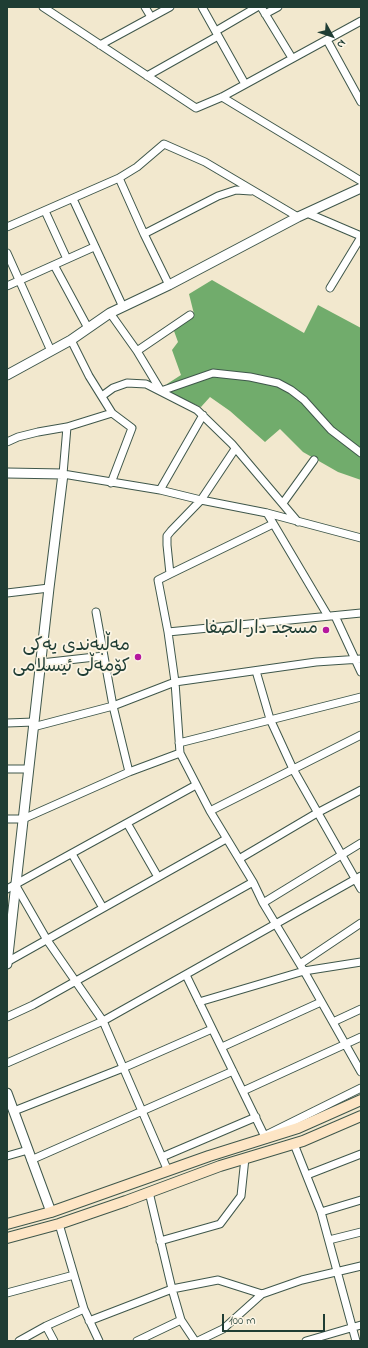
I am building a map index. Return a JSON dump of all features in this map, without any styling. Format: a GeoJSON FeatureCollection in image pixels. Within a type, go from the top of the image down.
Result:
{"type":"FeatureCollection","features":[{"type":"Feature","properties":{"kind":"main road"},"geometry":{"type":"LineString","coordinates":[[7,1224],[51,1212],[209,1156],[298,1128],[361,1100]]}},
{"type":"Feature","properties":{"kind":"main road"},"geometry":{"type":"LineString","coordinates":[[7,1238],[59,1224],[137,1197],[190,1176],[294,1144],[361,1116]]}},
{"type":"Feature","properties":{"kind":"main road"},"geometry":{"type":"LineString","coordinates":[[132,1184],[137,1197]]}},
{"type":"Feature","properties":{"kind":"street"},"geometry":{"type":"LineString","coordinates":[[46,9],[58,7]]}},
{"type":"Feature","properties":{"kind":"street"},"geometry":{"type":"LineString","coordinates":[[146,7],[151,17]]}},
{"type":"Feature","properties":{"kind":"street"},"geometry":{"type":"LineString","coordinates":[[100,45],[170,7]]}},
{"type":"Feature","properties":{"kind":"street"},"geometry":{"type":"LineString","coordinates":[[202,7],[245,84]]}},
{"type":"Feature","properties":{"kind":"street"},"geometry":{"type":"LineString","coordinates":[[147,76],[217,34],[256,7]]}},
{"type":"Feature","properties":{"kind":"street"},"geometry":{"type":"LineString","coordinates":[[261,7],[292,58]]}},
{"type":"Feature","properties":{"kind":"street"},"geometry":{"type":"LineString","coordinates":[[265,14],[278,7]]}},
{"type":"Feature","properties":{"kind":"street"},"geometry":{"type":"LineString","coordinates":[[46,9],[196,108],[222,97],[361,21]]}},
{"type":"Feature","properties":{"kind":"street"},"geometry":{"type":"LineString","coordinates":[[327,40],[361,102]]}},
{"type":"Feature","properties":{"kind":"street"},"geometry":{"type":"LineString","coordinates":[[222,97],[361,181]]}},
{"type":"Feature","properties":{"kind":"street"},"geometry":{"type":"LineString","coordinates":[[7,227],[119,178],[137,167],[164,144],[205,162],[298,217]]}},
{"type":"Feature","properties":{"kind":"street"},"geometry":{"type":"LineString","coordinates":[[119,178],[169,285]]}},
{"type":"Feature","properties":{"kind":"street"},"geometry":{"type":"LineString","coordinates":[[7,375],[71,340],[110,313],[169,285],[298,217],[361,188]]}},
{"type":"Feature","properties":{"kind":"street"},"geometry":{"type":"LineString","coordinates":[[144,234],[218,196],[236,190],[254,191]]}},
{"type":"Feature","properties":{"kind":"street"},"geometry":{"type":"LineString","coordinates":[[73,199],[94,247],[124,307]]}},
{"type":"Feature","properties":{"kind":"street"},"geometry":{"type":"LineString","coordinates":[[45,211],[67,259]]}},
{"type":"Feature","properties":{"kind":"street"},"geometry":{"type":"LineString","coordinates":[[307,213],[361,236],[330,288]]}},
{"type":"Feature","properties":{"kind":"street"},"geometry":{"type":"LineString","coordinates":[[7,286],[94,247]]}},
{"type":"Feature","properties":{"kind":"street"},"geometry":{"type":"LineString","coordinates":[[7,253],[51,351]]}},
{"type":"Feature","properties":{"kind":"street"},"geometry":{"type":"LineString","coordinates":[[54,265],[88,328]]}},
{"type":"Feature","properties":{"kind":"street"},"geometry":{"type":"LineString","coordinates":[[110,313],[137,351],[161,391]]}},
{"type":"Feature","properties":{"kind":"street"},"geometry":{"type":"LineString","coordinates":[[137,351],[190,315]]}},
{"type":"Feature","properties":{"kind":"street"},"geometry":{"type":"LineString","coordinates":[[71,340],[89,376],[112,413],[132,428],[111,483]]}},
{"type":"Feature","properties":{"kind":"street"},"geometry":{"type":"LineString","coordinates":[[161,391],[213,373],[250,377],[278,383],[304,400],[331,430],[361,453]]}},
{"type":"Feature","properties":{"kind":"street"},"geometry":{"type":"LineString","coordinates":[[102,396],[113,388],[127,383],[146,384],[198,410],[235,449],[298,522]]}},
{"type":"Feature","properties":{"kind":"street"},"geometry":{"type":"LineString","coordinates":[[7,442],[18,437],[67,427],[112,413]]}},
{"type":"Feature","properties":{"kind":"street"},"geometry":{"type":"LineString","coordinates":[[160,490],[203,415]]}},
{"type":"Feature","properties":{"kind":"street"},"geometry":{"type":"LineString","coordinates":[[67,427],[63,474],[23,819],[11,888],[7,958],[47,940],[226,838]]}},
{"type":"Feature","properties":{"kind":"street"},"geometry":{"type":"LineString","coordinates":[[170,574],[167,536],[201,500],[235,449]]}},
{"type":"Feature","properties":{"kind":"street"},"geometry":{"type":"LineString","coordinates":[[283,503],[314,460]]}},
{"type":"Feature","properties":{"kind":"street"},"geometry":{"type":"LineString","coordinates":[[7,473],[63,474],[160,490],[267,513],[361,538]]}},
{"type":"Feature","properties":{"kind":"street"},"geometry":{"type":"LineString","coordinates":[[267,513],[359,660],[361,672]]}},
{"type":"Feature","properties":{"kind":"street"},"geometry":{"type":"LineString","coordinates":[[273,524],[158,580],[168,632],[175,682],[180,753],[210,810],[253,882],[263,903],[300,964],[361,1072]]}},
{"type":"Feature","properties":{"kind":"street"},"geometry":{"type":"LineString","coordinates":[[7,593],[49,588]]}},
{"type":"Feature","properties":{"kind":"street"},"geometry":{"type":"LineString","coordinates":[[96,612],[113,706],[129,772]]}},
{"type":"Feature","properties":{"kind":"street"},"geometry":{"type":"LineString","coordinates":[[168,632],[361,613]]}},
{"type":"Feature","properties":{"kind":"street"},"geometry":{"type":"LineString","coordinates":[[41,663],[104,656]]}},
{"type":"Feature","properties":{"kind":"street"},"geometry":{"type":"LineString","coordinates":[[7,723],[34,725],[113,706],[175,682],[316,662],[359,660]]}},
{"type":"Feature","properties":{"kind":"street"},"geometry":{"type":"LineString","coordinates":[[256,671],[270,719],[293,769],[341,855],[358,877],[361,889]]}},
{"type":"Feature","properties":{"kind":"street"},"geometry":{"type":"LineString","coordinates":[[180,743],[361,696]]}},
{"type":"Feature","properties":{"kind":"street"},"geometry":{"type":"LineString","coordinates":[[210,810],[361,735]]}},
{"type":"Feature","properties":{"kind":"street"},"geometry":{"type":"LineString","coordinates":[[7,819],[23,819],[129,772],[180,753]]}},
{"type":"Feature","properties":{"kind":"street"},"geometry":{"type":"LineString","coordinates":[[7,768],[29,769]]}},
{"type":"Feature","properties":{"kind":"street"},"geometry":{"type":"LineString","coordinates":[[11,888],[196,785]]}},
{"type":"Feature","properties":{"kind":"street"},"geometry":{"type":"LineString","coordinates":[[239,859],[317,812],[361,790]]}},
{"type":"Feature","properties":{"kind":"street"},"geometry":{"type":"LineString","coordinates":[[127,823],[158,877]]}},
{"type":"Feature","properties":{"kind":"street"},"geometry":{"type":"LineString","coordinates":[[263,903],[361,843]]}},
{"type":"Feature","properties":{"kind":"street"},"geometry":{"type":"LineString","coordinates":[[72,854],[103,908]]}},
{"type":"Feature","properties":{"kind":"street"},"geometry":{"type":"LineString","coordinates":[[7,1063],[103,1021],[358,877]]}},
{"type":"Feature","properties":{"kind":"street"},"geometry":{"type":"LineString","coordinates":[[7,1017],[33,1005],[253,882]]}},
{"type":"Feature","properties":{"kind":"street"},"geometry":{"type":"LineString","coordinates":[[11,888],[103,1021],[168,1171]]}},
{"type":"Feature","properties":{"kind":"street"},"geometry":{"type":"LineString","coordinates":[[300,964],[361,923]]}},
{"type":"Feature","properties":{"kind":"street"},"geometry":{"type":"LineString","coordinates":[[199,1002],[304,971],[361,962]]}},
{"type":"Feature","properties":{"kind":"street"},"geometry":{"type":"LineString","coordinates":[[186,975],[266,1137],[361,1088]]}},
{"type":"Feature","properties":{"kind":"street"},"geometry":{"type":"LineString","coordinates":[[222,1048],[322,1002]]}},
{"type":"Feature","properties":{"kind":"street"},"geometry":{"type":"LineString","coordinates":[[333,1022],[361,1009]]}},
{"type":"Feature","properties":{"kind":"street"},"geometry":{"type":"LineString","coordinates":[[14,1111],[123,1068],[212,1029]]}},
{"type":"Feature","properties":{"kind":"street"},"geometry":{"type":"LineString","coordinates":[[243,1092],[361,1037]]}},
{"type":"Feature","properties":{"kind":"street"},"geometry":{"type":"LineString","coordinates":[[32,1160],[233,1071]]}},
{"type":"Feature","properties":{"kind":"street"},"geometry":{"type":"LineString","coordinates":[[8,1099],[14,1111],[51,1212]]}},
{"type":"Feature","properties":{"kind":"street"},"geometry":{"type":"LineString","coordinates":[[162,1157],[256,1117]]}},
{"type":"Feature","properties":{"kind":"street"},"geometry":{"type":"LineString","coordinates":[[294,1144],[321,1212],[356,1341]]}},
{"type":"Feature","properties":{"kind":"street"},"geometry":{"type":"LineString","coordinates":[[7,1156],[28,1150]]}},
{"type":"Feature","properties":{"kind":"street"},"geometry":{"type":"LineString","coordinates":[[307,1175],[361,1154]]}},
{"type":"Feature","properties":{"kind":"street"},"geometry":{"type":"LineString","coordinates":[[160,1241],[220,1224],[241,1196],[245,1158]]}},
{"type":"Feature","properties":{"kind":"street"},"geometry":{"type":"LineString","coordinates":[[149,1192],[172,1289],[182,1320],[195,1341]]}},
{"type":"Feature","properties":{"kind":"street"},"geometry":{"type":"LineString","coordinates":[[321,1212],[361,1200]]}},
{"type":"Feature","properties":{"kind":"street"},"geometry":{"type":"LineString","coordinates":[[59,1224],[84,1309],[99,1341]]}},
{"type":"Feature","properties":{"kind":"street"},"geometry":{"type":"LineString","coordinates":[[329,1240],[361,1232]]}},
{"type":"Feature","properties":{"kind":"street"},"geometry":{"type":"LineString","coordinates":[[198,1341],[223,1329],[262,1294],[302,1280],[361,1266]]}},
{"type":"Feature","properties":{"kind":"street"},"geometry":{"type":"LineString","coordinates":[[7,1293],[74,1274]]}},
{"type":"Feature","properties":{"kind":"street"},"geometry":{"type":"LineString","coordinates":[[89,1321],[172,1289],[218,1280],[262,1294]]}},
{"type":"Feature","properties":{"kind":"street"},"geometry":{"type":"LineString","coordinates":[[19,1341],[46,1326],[84,1309]]}},
{"type":"Feature","properties":{"kind":"street"},"geometry":{"type":"LineString","coordinates":[[137,1341],[182,1320]]}},
{"type":"Feature","properties":{"kind":"street"},"geometry":{"type":"LineString","coordinates":[[306,1341],[361,1324]]}},
{"type":"Feature","properties":{"kind":"street"},"geometry":{"type":"LineString","coordinates":[[46,1326],[54,1341]]}},
{"type":"Feature","properties":{"kind":"green space"},"geometry":{"type":"Polygon","coordinates":[[[212,280],[304,333],[318,305],[361,328],[361,480],[338,472],[303,452],[280,429],[265,442],[230,411],[210,397],[201,407],[172,394],[167,384],[181,375],[172,350],[178,342],[174,331],[194,314],[189,294],[212,280]]]}},
{"type":"Feature","properties":{"kind":"place","name":"مسجد دار الصفا"},"geometry":{"type":"Point","coordinates":[326,630]}},
{"type":"Feature","properties":{"kind":"place","name":"مەڵبەندی یەکی کۆمەڵی ئیسلامی"},"geometry":{"type":"Point","coordinates":[138,657]}}]}
